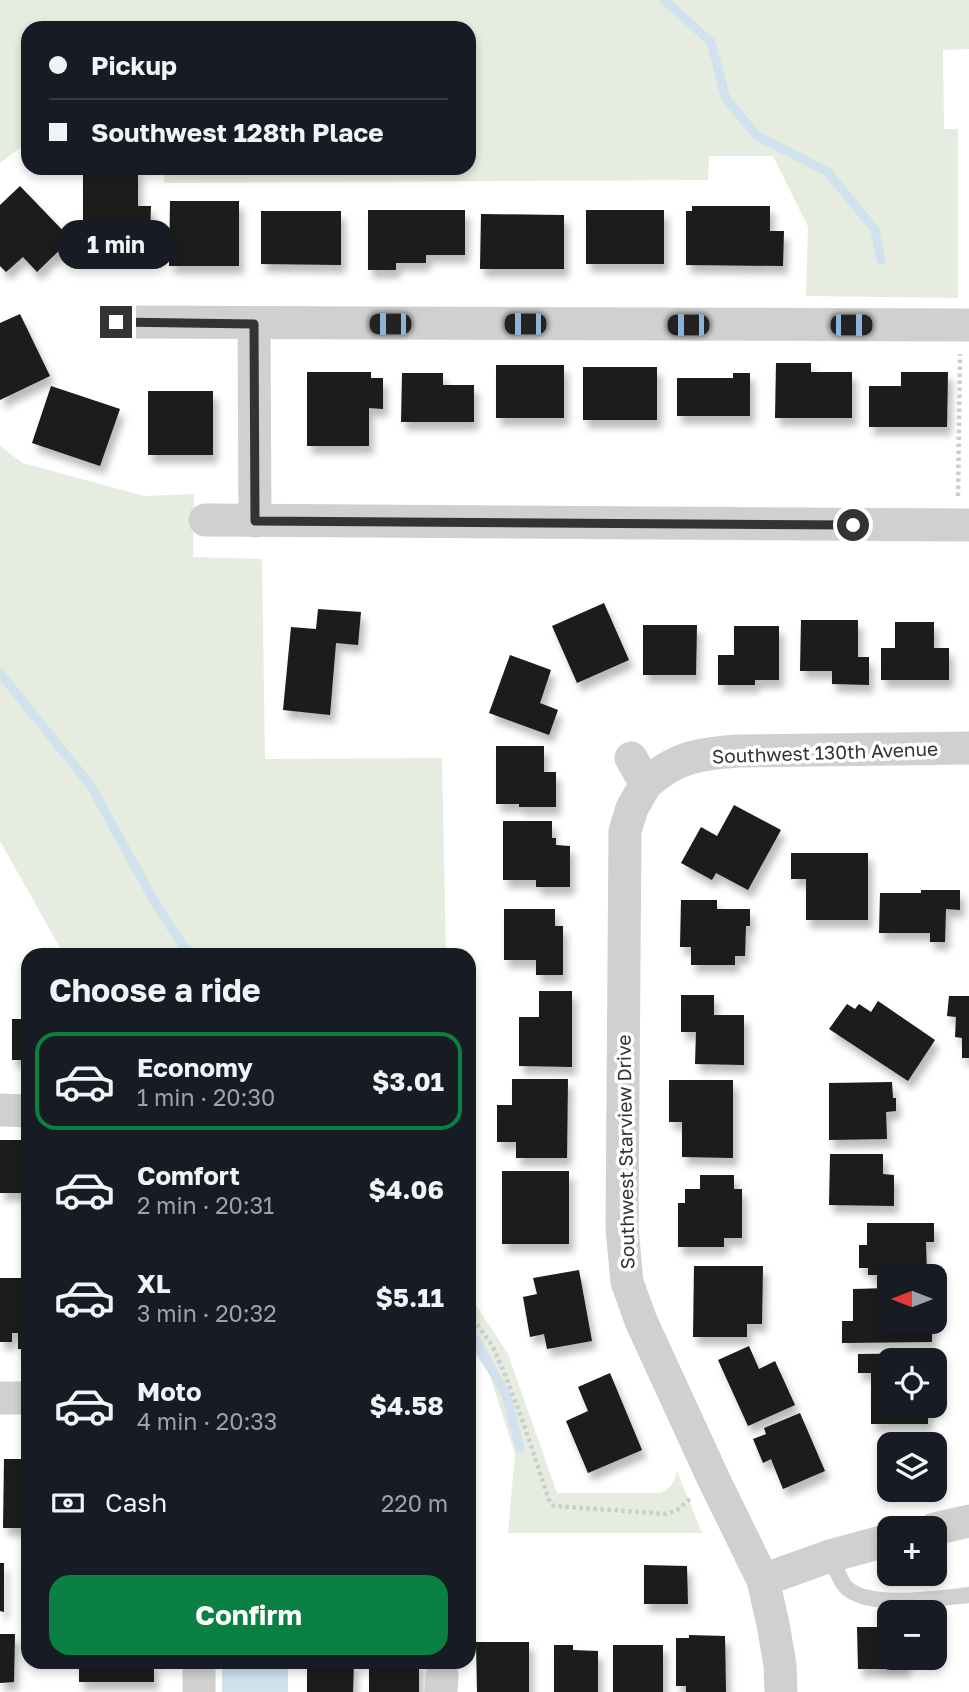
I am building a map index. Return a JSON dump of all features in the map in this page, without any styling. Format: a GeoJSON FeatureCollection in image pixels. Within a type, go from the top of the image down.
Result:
{"type":"FeatureCollection","features":[{"type":"Feature","properties":{"kind":"street"},"geometry":{"type":"LineString","coordinates":[[116,322],[964,325]]}},
{"type":"Feature","properties":{"kind":"street"},"geometry":{"type":"LineString","coordinates":[[254,324],[255,521]]}},
{"type":"Feature","properties":{"kind":"street"},"geometry":{"type":"LineString","coordinates":[[205,520],[964,526]]}},
{"type":"Feature","properties":{"kind":"street","name":"Southwest 130th Avenue"},"geometry":{"type":"LineString","coordinates":[[639,771],[659,773],[679,761],[715,752],[969,748]]}},
{"type":"Feature","properties":{"kind":"street","name":"Southwest Starview Drive"},"geometry":{"type":"LineString","coordinates":[[639,771],[625,831],[622,1228],[627,1282],[641,1321],[763,1580],[774,1625],[781,1692]]}},
{"type":"Feature","properties":{"kind":"street"},"geometry":{"type":"LineString","coordinates":[[0,1110],[21,1111]]}},
{"type":"Feature","properties":{"kind":"street"},"geometry":{"type":"LineString","coordinates":[[0,1398],[21,1398]]}},
{"type":"Feature","properties":{"kind":"street"},"geometry":{"type":"LineString","coordinates":[[947,1526],[969,1521]]}},
{"type":"Feature","properties":{"kind":"street"},"geometry":{"type":"LineString","coordinates":[[763,1580],[830,1556],[877,1543]]}},
{"type":"Feature","properties":{"kind":"street"},"geometry":{"type":"LineString","coordinates":[[198,1692],[199,1669]]}},
{"type":"Feature","properties":{"kind":"lane"},"geometry":{"type":"LineString","coordinates":[[830,1556],[846,1587],[858,1595],[875,1600],[902,1601],[969,1595]]}},
{"type":"Feature","properties":{"kind":"path"},"geometry":{"type":"LineString","coordinates":[[964,325],[964,526]]}},
{"type":"Feature","properties":{"kind":"path"},"geometry":{"type":"LineString","coordinates":[[476,1323],[492,1345],[504,1372],[549,1500],[554,1506],[665,1514],[676,1511],[714,1480]]}},
{"type":"Feature","properties":{"kind":"shaded area"},"geometry":{"type":"Polygon","coordinates":[[[0,0],[969,0],[969,49],[943,50],[944,129],[958,129],[958,298],[806,296],[808,227],[773,156],[709,156],[708,180],[164,183],[165,175],[476,175],[476,21],[21,21],[21,147],[0,163],[0,0]]]}},
{"type":"Feature","properties":{"kind":"shaded area"},"geometry":{"type":"Polygon","coordinates":[[[0,446],[23,463],[144,496],[194,494],[193,557],[262,559],[265,759],[442,758],[446,948],[60,948],[0,841],[0,446]]]}},
{"type":"Feature","properties":{"kind":"shaded area"},"geometry":{"type":"Polygon","coordinates":[[[476,1305],[508,1354],[557,1493],[660,1493],[671,1485],[677,1471],[702,1533],[508,1533],[515,1454],[490,1376],[476,1355],[476,1305]]]}},
{"type":"Feature","properties":{"kind":"water"},"geometry":{"type":"Polygon","coordinates":[[[222,1669],[288,1669],[288,1692],[222,1692],[222,1669]]]}},
{"type":"Feature","properties":{"kind":"building"},"geometry":{"type":"Polygon","coordinates":[[[83,175],[138,175],[138,206],[151,206],[150,236],[107,235],[107,224],[83,224],[83,175]]]}},
{"type":"Feature","properties":{"kind":"building"},"geometry":{"type":"Polygon","coordinates":[[[20,186],[71,239],[37,272],[23,257],[6,272],[0,266],[0,205],[20,186]]]}},
{"type":"Feature","properties":{"kind":"building"},"geometry":{"type":"Polygon","coordinates":[[[170,201],[239,201],[239,266],[169,266],[170,201]]]}},
{"type":"Feature","properties":{"kind":"building"},"geometry":{"type":"Polygon","coordinates":[[[692,206],[770,206],[770,231],[784,231],[783,266],[686,265],[686,211],[692,211],[692,206]]]}},
{"type":"Feature","properties":{"kind":"building"},"geometry":{"type":"Polygon","coordinates":[[[368,210],[465,210],[465,255],[426,255],[426,263],[396,263],[396,270],[368,270],[368,210]]]}},
{"type":"Feature","properties":{"kind":"building"},"geometry":{"type":"Polygon","coordinates":[[[586,210],[664,210],[664,264],[586,264],[586,210]]]}},
{"type":"Feature","properties":{"kind":"building"},"geometry":{"type":"Polygon","coordinates":[[[261,211],[341,211],[341,265],[261,264],[261,211]]]}},
{"type":"Feature","properties":{"kind":"building"},"geometry":{"type":"Polygon","coordinates":[[[481,214],[564,215],[564,269],[480,269],[481,214]]]}},
{"type":"Feature","properties":{"kind":"building"},"geometry":{"type":"Polygon","coordinates":[[[20,314],[50,376],[0,400],[0,323],[20,314]]]}},
{"type":"Feature","properties":{"kind":"building"},"geometry":{"type":"Polygon","coordinates":[[[776,363],[811,363],[811,372],[852,372],[852,418],[775,418],[776,363]]]}},
{"type":"Feature","properties":{"kind":"building"},"geometry":{"type":"Polygon","coordinates":[[[496,365],[564,365],[564,418],[496,418],[496,365]]]}},
{"type":"Feature","properties":{"kind":"building"},"geometry":{"type":"Polygon","coordinates":[[[583,367],[657,367],[657,420],[583,420],[583,367]]]}},
{"type":"Feature","properties":{"kind":"building"},"geometry":{"type":"Polygon","coordinates":[[[307,372],[371,372],[371,378],[383,378],[383,409],[369,408],[369,446],[307,446],[307,372]]]}},
{"type":"Feature","properties":{"kind":"building"},"geometry":{"type":"Polygon","coordinates":[[[901,372],[948,372],[947,427],[869,427],[869,386],[901,386],[901,372]]]}},
{"type":"Feature","properties":{"kind":"building"},"geometry":{"type":"Polygon","coordinates":[[[402,373],[443,373],[443,385],[474,385],[474,422],[401,422],[402,373]]]}},
{"type":"Feature","properties":{"kind":"building"},"geometry":{"type":"Polygon","coordinates":[[[733,373],[750,373],[750,416],[677,416],[677,378],[733,378],[733,373]]]}},
{"type":"Feature","properties":{"kind":"building"},"geometry":{"type":"Polygon","coordinates":[[[51,386],[120,409],[100,466],[32,443],[51,386]]]}},
{"type":"Feature","properties":{"kind":"building"},"geometry":{"type":"Polygon","coordinates":[[[148,391],[213,391],[213,455],[148,455],[148,391]]]}},
{"type":"Feature","properties":{"kind":"building"},"geometry":{"type":"Polygon","coordinates":[[[604,603],[629,660],[577,683],[552,626],[604,603]]]}},
{"type":"Feature","properties":{"kind":"building"},"geometry":{"type":"Polygon","coordinates":[[[318,609],[361,612],[358,645],[336,643],[330,715],[283,710],[291,627],[316,629],[318,609]]]}},
{"type":"Feature","properties":{"kind":"building"},"geometry":{"type":"Polygon","coordinates":[[[801,620],[858,620],[858,657],[869,657],[869,685],[832,684],[832,671],[800,671],[801,620]]]}},
{"type":"Feature","properties":{"kind":"building"},"geometry":{"type":"Polygon","coordinates":[[[895,622],[934,622],[934,648],[949,648],[949,680],[881,680],[881,648],[895,648],[895,622]]]}},
{"type":"Feature","properties":{"kind":"building"},"geometry":{"type":"Polygon","coordinates":[[[643,625],[697,625],[696,675],[643,675],[643,625]]]}},
{"type":"Feature","properties":{"kind":"building"},"geometry":{"type":"Polygon","coordinates":[[[734,626],[779,626],[779,680],[755,680],[755,685],[718,685],[718,655],[734,655],[734,626]]]}},
{"type":"Feature","properties":{"kind":"building"},"geometry":{"type":"Polygon","coordinates":[[[510,655],[551,670],[540,703],[558,710],[549,735],[489,713],[510,655]]]}},
{"type":"Feature","properties":{"kind":"building"},"geometry":{"type":"Polygon","coordinates":[[[496,746],[544,746],[544,772],[556,772],[556,807],[496,804],[496,746]]]}},
{"type":"Feature","properties":{"kind":"building"},"geometry":{"type":"Polygon","coordinates":[[[734,805],[781,830],[748,890],[716,873],[712,880],[681,863],[701,827],[717,836],[734,805]]]}},
{"type":"Feature","properties":{"kind":"building"},"geometry":{"type":"Polygon","coordinates":[[[503,821],[552,821],[552,838],[556,838],[556,845],[570,846],[570,887],[536,887],[536,880],[503,880],[503,821]]]}},
{"type":"Feature","properties":{"kind":"building"},"geometry":{"type":"Polygon","coordinates":[[[791,853],[868,853],[868,920],[806,920],[806,879],[791,879],[791,853]]]}},
{"type":"Feature","properties":{"kind":"building"},"geometry":{"type":"Polygon","coordinates":[[[921,890],[960,890],[960,910],[946,909],[945,942],[930,942],[930,933],[879,933],[880,893],[921,893],[921,890]]]}},
{"type":"Feature","properties":{"kind":"building"},"geometry":{"type":"Polygon","coordinates":[[[681,900],[717,900],[717,909],[750,909],[750,926],[746,926],[745,956],[735,956],[735,965],[691,965],[691,947],[680,947],[681,900]]]}},
{"type":"Feature","properties":{"kind":"building"},"geometry":{"type":"Polygon","coordinates":[[[504,909],[555,909],[555,926],[563,926],[563,975],[536,975],[536,960],[504,960],[504,909]]]}},
{"type":"Feature","properties":{"kind":"building"},"geometry":{"type":"Polygon","coordinates":[[[539,991],[572,991],[572,1067],[519,1066],[519,1017],[539,1017],[539,991]]]}},
{"type":"Feature","properties":{"kind":"building"},"geometry":{"type":"Polygon","coordinates":[[[681,995],[714,995],[714,1015],[744,1015],[744,1065],[695,1064],[696,1032],[681,1032],[681,995]]]}},
{"type":"Feature","properties":{"kind":"building"},"geometry":{"type":"Polygon","coordinates":[[[949,996],[969,996],[969,1058],[962,1058],[962,1038],[955,1037],[956,1017],[947,1016],[949,996]]]}},
{"type":"Feature","properties":{"kind":"building"},"geometry":{"type":"Polygon","coordinates":[[[878,1001],[935,1040],[908,1081],[829,1029],[847,1004],[855,1009],[859,1004],[871,1012],[878,1001]]]}},
{"type":"Feature","properties":{"kind":"building"},"geometry":{"type":"Polygon","coordinates":[[[12,1019],[21,1019],[21,1060],[12,1060],[12,1019]]]}},
{"type":"Feature","properties":{"kind":"building"},"geometry":{"type":"Polygon","coordinates":[[[512,1079],[568,1079],[567,1158],[516,1158],[516,1142],[497,1142],[497,1105],[512,1105],[512,1079]]]}},
{"type":"Feature","properties":{"kind":"building"},"geometry":{"type":"Polygon","coordinates":[[[669,1080],[733,1080],[733,1158],[682,1157],[682,1122],[669,1122],[669,1080]]]}},
{"type":"Feature","properties":{"kind":"building"},"geometry":{"type":"Polygon","coordinates":[[[892,1082],[896,1111],[886,1112],[887,1139],[829,1140],[829,1083],[892,1082]]]}},
{"type":"Feature","properties":{"kind":"building"},"geometry":{"type":"Polygon","coordinates":[[[0,1140],[21,1140],[21,1193],[0,1193],[0,1140]]]}},
{"type":"Feature","properties":{"kind":"building"},"geometry":{"type":"Polygon","coordinates":[[[830,1154],[883,1154],[883,1174],[894,1175],[894,1206],[829,1205],[830,1154]]]}},
{"type":"Feature","properties":{"kind":"building"},"geometry":{"type":"Polygon","coordinates":[[[502,1171],[569,1171],[569,1244],[502,1244],[502,1171]]]}},
{"type":"Feature","properties":{"kind":"building"},"geometry":{"type":"Polygon","coordinates":[[[700,1175],[734,1175],[734,1189],[742,1189],[742,1238],[724,1238],[724,1247],[678,1247],[678,1203],[685,1203],[685,1189],[700,1189],[700,1175]]]}},
{"type":"Feature","properties":{"kind":"building"},"geometry":{"type":"Polygon","coordinates":[[[867,1223],[934,1223],[934,1242],[926,1242],[927,1264],[877,1264],[877,1275],[868,1275],[868,1268],[859,1268],[859,1245],[867,1245],[867,1223]]]}},
{"type":"Feature","properties":{"kind":"building"},"geometry":{"type":"Polygon","coordinates":[[[694,1266],[763,1266],[762,1324],[747,1324],[747,1337],[693,1337],[694,1266]]]}},
{"type":"Feature","properties":{"kind":"building"},"geometry":{"type":"Polygon","coordinates":[[[579,1270],[592,1341],[547,1349],[544,1334],[530,1337],[523,1297],[537,1294],[533,1278],[579,1270]]]}},
{"type":"Feature","properties":{"kind":"building"},"geometry":{"type":"Polygon","coordinates":[[[0,1278],[21,1278],[21,1349],[18,1349],[18,1333],[12,1333],[12,1342],[0,1342],[0,1278]]]}},
{"type":"Feature","properties":{"kind":"building"},"geometry":{"type":"Polygon","coordinates":[[[877,1288],[877,1334],[932,1334],[932,1342],[842,1343],[842,1321],[853,1321],[853,1289],[877,1288]]]}},
{"type":"Feature","properties":{"kind":"building"},"geometry":{"type":"Polygon","coordinates":[[[749,1346],[759,1369],[775,1361],[795,1405],[748,1426],[718,1360],[749,1346]]]}},
{"type":"Feature","properties":{"kind":"building"},"geometry":{"type":"Polygon","coordinates":[[[858,1354],[877,1354],[877,1418],[928,1418],[928,1424],[871,1424],[871,1373],[858,1373],[858,1354]]]}},
{"type":"Feature","properties":{"kind":"building"},"geometry":{"type":"Polygon","coordinates":[[[610,1373],[642,1450],[588,1473],[566,1421],[588,1411],[578,1387],[610,1373]]]}},
{"type":"Feature","properties":{"kind":"building"},"geometry":{"type":"Polygon","coordinates":[[[800,1413],[825,1471],[783,1489],[771,1459],[763,1463],[753,1439],[766,1434],[764,1428],[800,1413]]]}},
{"type":"Feature","properties":{"kind":"building"},"geometry":{"type":"Polygon","coordinates":[[[4,1459],[21,1459],[21,1528],[3,1528],[4,1459]]]}},
{"type":"Feature","properties":{"kind":"building"},"geometry":{"type":"Polygon","coordinates":[[[0,1563],[4,1563],[4,1612],[0,1611],[0,1563]]]}},
{"type":"Feature","properties":{"kind":"building"},"geometry":{"type":"Polygon","coordinates":[[[644,1565],[687,1566],[688,1604],[644,1604],[644,1565]]]}},
{"type":"Feature","properties":{"kind":"building"},"geometry":{"type":"Polygon","coordinates":[[[857,1627],[877,1627],[877,1669],[858,1669],[857,1627]]]}},
{"type":"Feature","properties":{"kind":"building"},"geometry":{"type":"Polygon","coordinates":[[[0,1634],[15,1634],[14,1682],[0,1683],[0,1634]]]}},
{"type":"Feature","properties":{"kind":"building"},"geometry":{"type":"Polygon","coordinates":[[[689,1635],[725,1636],[726,1692],[686,1692],[686,1686],[676,1686],[676,1638],[689,1638],[689,1635]]]}},
{"type":"Feature","properties":{"kind":"building"},"geometry":{"type":"Polygon","coordinates":[[[476,1642],[529,1642],[529,1692],[477,1692],[476,1642]]]}},
{"type":"Feature","properties":{"kind":"building"},"geometry":{"type":"Polygon","coordinates":[[[554,1645],[573,1645],[573,1650],[598,1651],[598,1692],[554,1692],[554,1645]]]}},
{"type":"Feature","properties":{"kind":"building"},"geometry":{"type":"Polygon","coordinates":[[[613,1645],[663,1645],[663,1692],[613,1692],[613,1645]]]}},
{"type":"Feature","properties":{"kind":"building"},"geometry":{"type":"Polygon","coordinates":[[[79,1669],[154,1669],[154,1682],[79,1682],[79,1669]]]}},
{"type":"Feature","properties":{"kind":"building"},"geometry":{"type":"Polygon","coordinates":[[[307,1669],[354,1669],[353,1692],[307,1692],[307,1669]]]}},
{"type":"Feature","properties":{"kind":"building"},"geometry":{"type":"Polygon","coordinates":[[[369,1669],[419,1669],[419,1692],[369,1692],[369,1669]]]}},
{"type":"Feature","properties":{"kind":"waterway"},"geometry":{"type":"LineString","coordinates":[[664,0],[711,42],[726,99],[757,136],[828,172],[875,230],[881,260]]}},
{"type":"Feature","properties":{"kind":"waterway"},"geometry":{"type":"LineString","coordinates":[[0,673],[91,786],[158,908],[185,948]]}},
{"type":"Feature","properties":{"kind":"waterway"},"geometry":{"type":"LineString","coordinates":[[476,1341],[506,1395],[520,1448]]}},
{"type":"Feature","properties":{"kind":"route"},"geometry":{"type":"LineString","coordinates":[[116,322],[254,324],[255,521],[853,525]]}}]}
